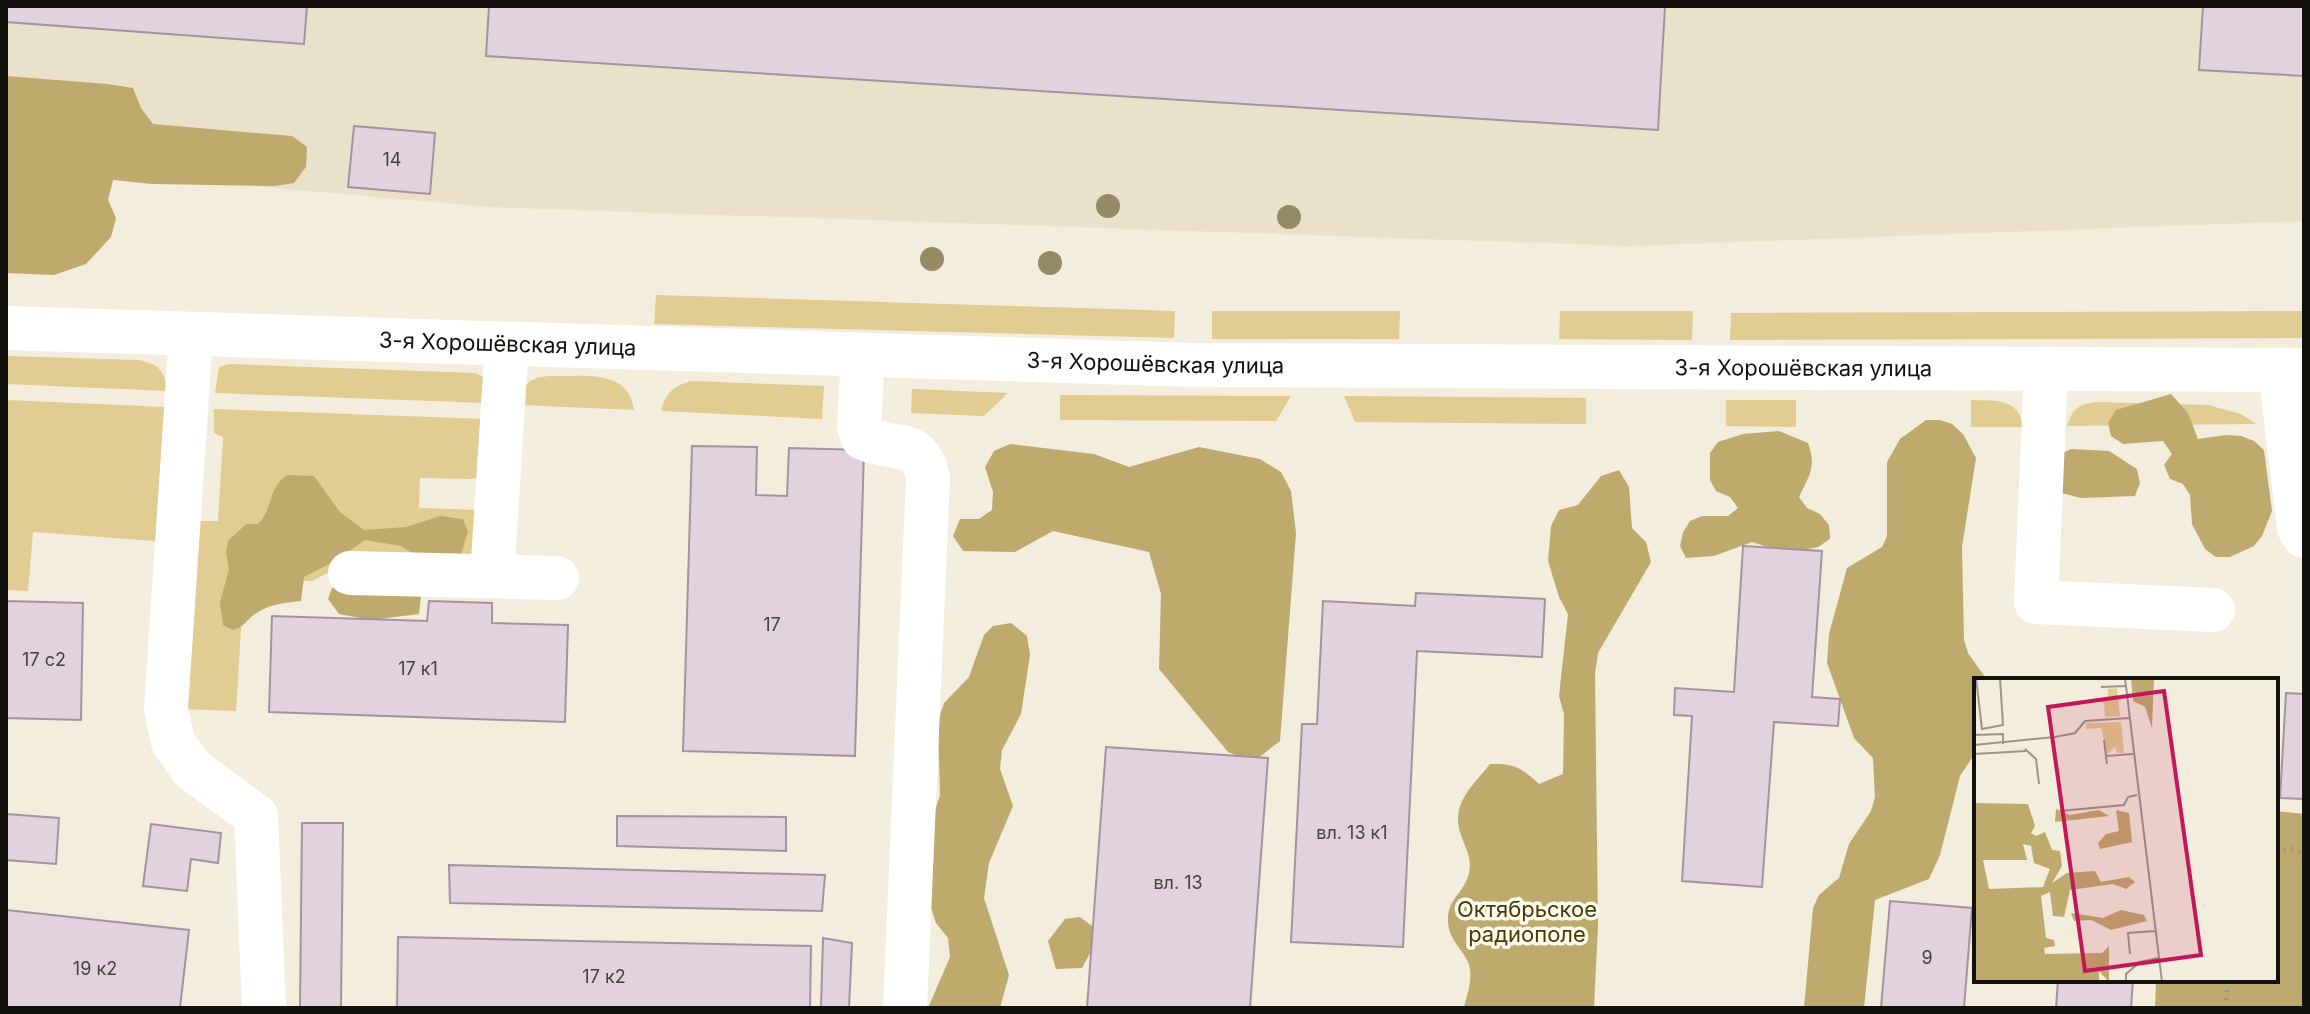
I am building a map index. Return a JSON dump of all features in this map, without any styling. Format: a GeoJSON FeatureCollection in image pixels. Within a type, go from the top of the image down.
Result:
{"type":"FeatureCollection","features":[{"type":"Feature","properties":{"kind":"street","name":"3-я Хорошёвская улица"},"geometry":{"type":"LineString","coordinates":[[6,328],[1194,365],[2292,370]]}},
{"type":"Feature","properties":{"kind":"street"},"geometry":{"type":"LineString","coordinates":[[191,334],[166,709],[173,742],[192,769],[256,816],[264,1008]]}},
{"type":"Feature","properties":{"kind":"street"},"geometry":{"type":"LineString","coordinates":[[492,576],[507,344]]}},
{"type":"Feature","properties":{"kind":"street"},"geometry":{"type":"LineString","coordinates":[[863,355],[859,427],[863,438],[875,444],[912,449],[926,466],[928,478],[905,1008]]}},
{"type":"Feature","properties":{"kind":"street"},"geometry":{"type":"LineString","coordinates":[[2046,369],[2036,602],[2213,610]]}},
{"type":"Feature","properties":{"kind":"street"},"geometry":{"type":"LineString","coordinates":[[2292,370],[2299,528],[2304,536]]}},
{"type":"Feature","properties":{"kind":"street"},"geometry":{"type":"LineString","coordinates":[[350,573],[557,578]]}},
{"type":"Feature","properties":{"kind":"path"},"geometry":{"type":"LineString","coordinates":[[2278,852],[2289,848],[2304,856]]}},
{"type":"Feature","properties":{"kind":"path"},"geometry":{"type":"LineString","coordinates":[[2226,1008],[2227,982]]}},
{"type":"Feature","properties":{"kind":"shaded area"},"geometry":{"type":"Polygon","coordinates":[[[6,6],[2304,6],[2304,221],[1631,246],[489,207],[6,164],[6,6]]]}},
{"type":"Feature","properties":{"kind":"shaded area"},"geometry":{"type":"Polygon","coordinates":[[[656,295],[1175,311],[1174,338],[654,324],[656,295]]]}},
{"type":"Feature","properties":{"kind":"shaded area"},"geometry":{"type":"Polygon","coordinates":[[[1212,311],[1400,311],[1399,339],[1212,339],[1212,311]]]}},
{"type":"Feature","properties":{"kind":"shaded area"},"geometry":{"type":"Polygon","coordinates":[[[1560,311],[1693,311],[1692,340],[1559,339],[1560,311]]]}},
{"type":"Feature","properties":{"kind":"shaded area"},"geometry":{"type":"Polygon","coordinates":[[[2302,311],[2304,338],[1730,340],[1731,313],[2302,311]]]}},
{"type":"Feature","properties":{"kind":"shaded area"},"geometry":{"type":"Polygon","coordinates":[[[6,356],[139,360],[160,370],[167,391],[6,384],[6,356]]]}},
{"type":"Feature","properties":{"kind":"shaded area"},"geometry":{"type":"Polygon","coordinates":[[[229,364],[475,373],[484,377],[486,403],[215,393],[219,367],[229,364]]]}},
{"type":"Feature","properties":{"kind":"shaded area"},"geometry":{"type":"Polygon","coordinates":[[[549,376],[589,376],[614,381],[630,397],[634,410],[520,405],[528,383],[549,376]]]}},
{"type":"Feature","properties":{"kind":"shaded area"},"geometry":{"type":"Polygon","coordinates":[[[691,381],[824,386],[822,419],[661,411],[671,391],[691,381]]]}},
{"type":"Feature","properties":{"kind":"shaded area"},"geometry":{"type":"Polygon","coordinates":[[[912,389],[1008,393],[984,416],[911,413],[912,389]]]}},
{"type":"Feature","properties":{"kind":"shaded area"},"geometry":{"type":"Polygon","coordinates":[[[1060,395],[1291,396],[1276,421],[1060,420],[1060,395]]]}},
{"type":"Feature","properties":{"kind":"shaded area"},"geometry":{"type":"Polygon","coordinates":[[[1344,396],[1586,398],[1586,424],[1355,422],[1344,396]]]}},
{"type":"Feature","properties":{"kind":"shaded area"},"geometry":{"type":"Polygon","coordinates":[[[6,400],[165,407],[156,541],[33,532],[28,591],[6,590],[6,400]]]}},
{"type":"Feature","properties":{"kind":"shaded area"},"geometry":{"type":"Polygon","coordinates":[[[1726,400],[1796,400],[1796,427],[1726,426],[1726,400]]]}},
{"type":"Feature","properties":{"kind":"shaded area"},"geometry":{"type":"Polygon","coordinates":[[[1971,400],[1997,401],[2011,406],[2021,417],[2023,427],[1971,427],[1971,400]]]}},
{"type":"Feature","properties":{"kind":"shaded area"},"geometry":{"type":"Polygon","coordinates":[[[2097,402],[2208,405],[2241,414],[2256,424],[2067,426],[2077,408],[2097,402]]]}},
{"type":"Feature","properties":{"kind":"shaded area"},"geometry":{"type":"Polygon","coordinates":[[[214,409],[485,419],[479,477],[420,478],[419,508],[478,510],[474,567],[350,561],[312,581],[244,580],[236,711],[180,709],[200,521],[218,521],[223,437],[214,433],[214,409]]]}},
{"type":"Feature","properties":{"kind":"green space"},"geometry":{"type":"Polygon","coordinates":[[[6,76],[133,88],[141,108],[153,124],[292,136],[307,147],[306,167],[294,183],[275,186],[152,184],[113,180],[108,200],[116,218],[111,237],[86,264],[54,275],[6,273],[6,76]]]}},
{"type":"Feature","properties":{"kind":"green space"},"geometry":{"type":"Polygon","coordinates":[[[2171,394],[2188,413],[2198,439],[2241,436],[2254,441],[2264,450],[2272,511],[2262,536],[2254,546],[2230,557],[2216,557],[2205,549],[2192,524],[2190,495],[2183,484],[2170,479],[2164,465],[2172,454],[2163,441],[2123,444],[2111,436],[2108,423],[2116,410],[2171,394]]]}},
{"type":"Feature","properties":{"kind":"green space"},"geometry":{"type":"Polygon","coordinates":[[[1926,420],[1940,420],[1952,424],[1963,434],[1976,458],[1962,547],[1964,640],[1968,653],[1986,678],[1974,678],[1974,755],[1960,776],[1940,855],[1929,879],[1875,900],[1864,1008],[1804,1008],[1813,908],[1819,895],[1839,878],[1849,844],[1871,811],[1875,797],[1873,758],[1854,738],[1827,663],[1829,634],[1847,568],[1882,547],[1887,536],[1887,462],[1900,439],[1926,420]]]}},
{"type":"Feature","properties":{"kind":"green space"},"geometry":{"type":"Polygon","coordinates":[[[1779,431],[1808,443],[1812,465],[1799,497],[1807,508],[1820,514],[1829,525],[1830,539],[1818,547],[1786,553],[1752,542],[1714,556],[1686,558],[1680,546],[1683,532],[1690,521],[1702,516],[1728,516],[1738,508],[1730,497],[1716,491],[1710,480],[1710,453],[1718,442],[1743,434],[1779,431]]]}},
{"type":"Feature","properties":{"kind":"green space"},"geometry":{"type":"Polygon","coordinates":[[[1010,444],[1094,454],[1129,467],[1199,447],[1260,459],[1281,472],[1291,491],[1296,533],[1280,741],[1253,762],[1228,752],[1159,669],[1161,594],[1149,552],[1053,531],[1015,552],[963,551],[953,536],[960,519],[979,519],[992,510],[993,492],[985,467],[994,451],[1010,444]]]}},
{"type":"Feature","properties":{"kind":"green space"},"geometry":{"type":"Polygon","coordinates":[[[2071,449],[2109,451],[2137,469],[2140,483],[2135,496],[2081,498],[2054,491],[2054,457],[2071,449]]]}},
{"type":"Feature","properties":{"kind":"green space","name":"Октябрьское радиополе"},"geometry":{"type":"Polygon","coordinates":[[[1619,470],[1629,487],[1632,528],[1646,542],[1651,562],[1598,653],[1595,673],[1598,926],[1594,1008],[1464,1008],[1470,984],[1469,966],[1450,933],[1448,919],[1451,904],[1466,881],[1470,868],[1459,826],[1460,806],[1469,789],[1490,764],[1517,768],[1539,784],[1563,774],[1564,714],[1559,696],[1568,614],[1559,597],[1548,561],[1551,526],[1559,510],[1578,505],[1601,476],[1619,470]]]}},
{"type":"Feature","properties":{"kind":"green space"},"geometry":{"type":"Polygon","coordinates":[[[287,475],[314,476],[340,512],[364,530],[406,527],[440,516],[463,519],[468,532],[460,557],[415,555],[401,546],[365,540],[304,577],[301,601],[266,608],[233,630],[223,625],[220,602],[229,569],[226,553],[228,541],[246,524],[258,524],[276,486],[287,475]]]}},
{"type":"Feature","properties":{"kind":"green space"},"geometry":{"type":"Polygon","coordinates":[[[356,579],[398,584],[421,597],[419,614],[371,620],[339,614],[328,599],[332,588],[356,579]]]}},
{"type":"Feature","properties":{"kind":"green space"},"geometry":{"type":"Polygon","coordinates":[[[1011,623],[1027,636],[1030,655],[1021,714],[1002,750],[1000,769],[1013,806],[989,863],[984,898],[1009,975],[1000,1008],[928,1008],[950,957],[948,938],[936,923],[917,866],[940,795],[938,721],[944,703],[969,677],[984,635],[993,626],[1011,623]]]}},
{"type":"Feature","properties":{"kind":"green space"},"geometry":{"type":"Polygon","coordinates":[[[2278,811],[2304,814],[2304,1008],[2155,1008],[2156,982],[2278,982],[2278,811]]]}},
{"type":"Feature","properties":{"kind":"green space"},"geometry":{"type":"Polygon","coordinates":[[[1080,917],[1101,933],[1082,968],[1056,969],[1048,941],[1065,919],[1080,917]]]}},
{"type":"Feature","properties":{"kind":"building"},"geometry":{"type":"Polygon","coordinates":[[[6,6],[307,6],[304,44],[6,22],[6,6]]]}},
{"type":"Feature","properties":{"kind":"building"},"geometry":{"type":"Polygon","coordinates":[[[489,6],[1665,6],[1658,130],[486,56],[489,6]]]}},
{"type":"Feature","properties":{"kind":"building"},"geometry":{"type":"Polygon","coordinates":[[[2203,6],[2304,6],[2304,76],[2199,70],[2203,6]]]}},
{"type":"Feature","properties":{"kind":"building"},"geometry":{"type":"Polygon","coordinates":[[[354,126],[435,133],[430,194],[348,187],[354,126]]]}},
{"type":"Feature","properties":{"kind":"building"},"geometry":{"type":"Polygon","coordinates":[[[692,446],[757,447],[756,495],[787,496],[789,448],[864,450],[855,756],[683,751],[692,446]]]}},
{"type":"Feature","properties":{"kind":"building"},"geometry":{"type":"Polygon","coordinates":[[[1743,546],[1822,551],[1812,697],[1840,699],[1838,726],[1774,722],[1762,887],[1682,881],[1692,716],[1674,715],[1675,688],[1734,692],[1743,546]]]}},
{"type":"Feature","properties":{"kind":"building"},"geometry":{"type":"Polygon","coordinates":[[[1416,593],[1545,599],[1542,657],[1417,651],[1403,947],[1291,942],[1302,724],[1317,724],[1323,601],[1415,606],[1416,593]]]}},
{"type":"Feature","properties":{"kind":"building"},"geometry":{"type":"Polygon","coordinates":[[[6,601],[83,603],[81,720],[6,718],[6,601]]]}},
{"type":"Feature","properties":{"kind":"building"},"geometry":{"type":"Polygon","coordinates":[[[429,601],[492,603],[492,623],[568,625],[565,722],[269,712],[272,616],[427,621],[429,601]]]}},
{"type":"Feature","properties":{"kind":"building"},"geometry":{"type":"Polygon","coordinates":[[[2286,693],[2304,694],[2304,799],[2280,798],[2286,693]]]}},
{"type":"Feature","properties":{"kind":"building"},"geometry":{"type":"Polygon","coordinates":[[[1106,747],[1268,758],[1250,1008],[1087,1008],[1106,747]]]}},
{"type":"Feature","properties":{"kind":"building"},"geometry":{"type":"Polygon","coordinates":[[[6,814],[59,818],[56,864],[6,860],[6,814]]]}},
{"type":"Feature","properties":{"kind":"building"},"geometry":{"type":"Polygon","coordinates":[[[617,816],[786,817],[786,851],[617,846],[617,816]]]}},
{"type":"Feature","properties":{"kind":"building"},"geometry":{"type":"Polygon","coordinates":[[[302,823],[343,823],[341,1008],[300,1008],[302,823]]]}},
{"type":"Feature","properties":{"kind":"building"},"geometry":{"type":"Polygon","coordinates":[[[151,824],[221,833],[218,863],[191,859],[187,891],[143,886],[151,824]]]}},
{"type":"Feature","properties":{"kind":"building"},"geometry":{"type":"Polygon","coordinates":[[[449,865],[825,875],[822,911],[450,903],[449,865]]]}},
{"type":"Feature","properties":{"kind":"building"},"geometry":{"type":"Polygon","coordinates":[[[1890,901],[1972,908],[1964,1008],[1881,1008],[1890,901]]]}},
{"type":"Feature","properties":{"kind":"building"},"geometry":{"type":"Polygon","coordinates":[[[6,910],[189,930],[180,1008],[6,1008],[6,910]]]}},
{"type":"Feature","properties":{"kind":"building"},"geometry":{"type":"Polygon","coordinates":[[[398,937],[811,946],[810,1008],[397,1008],[398,937]]]}},
{"type":"Feature","properties":{"kind":"building"},"geometry":{"type":"Polygon","coordinates":[[[823,938],[852,943],[849,1008],[821,1008],[823,938]]]}},
{"type":"Feature","properties":{"kind":"building"},"geometry":{"type":"Polygon","coordinates":[[[2058,982],[2133,982],[2131,1008],[2056,1008],[2058,982]]]}}]}
